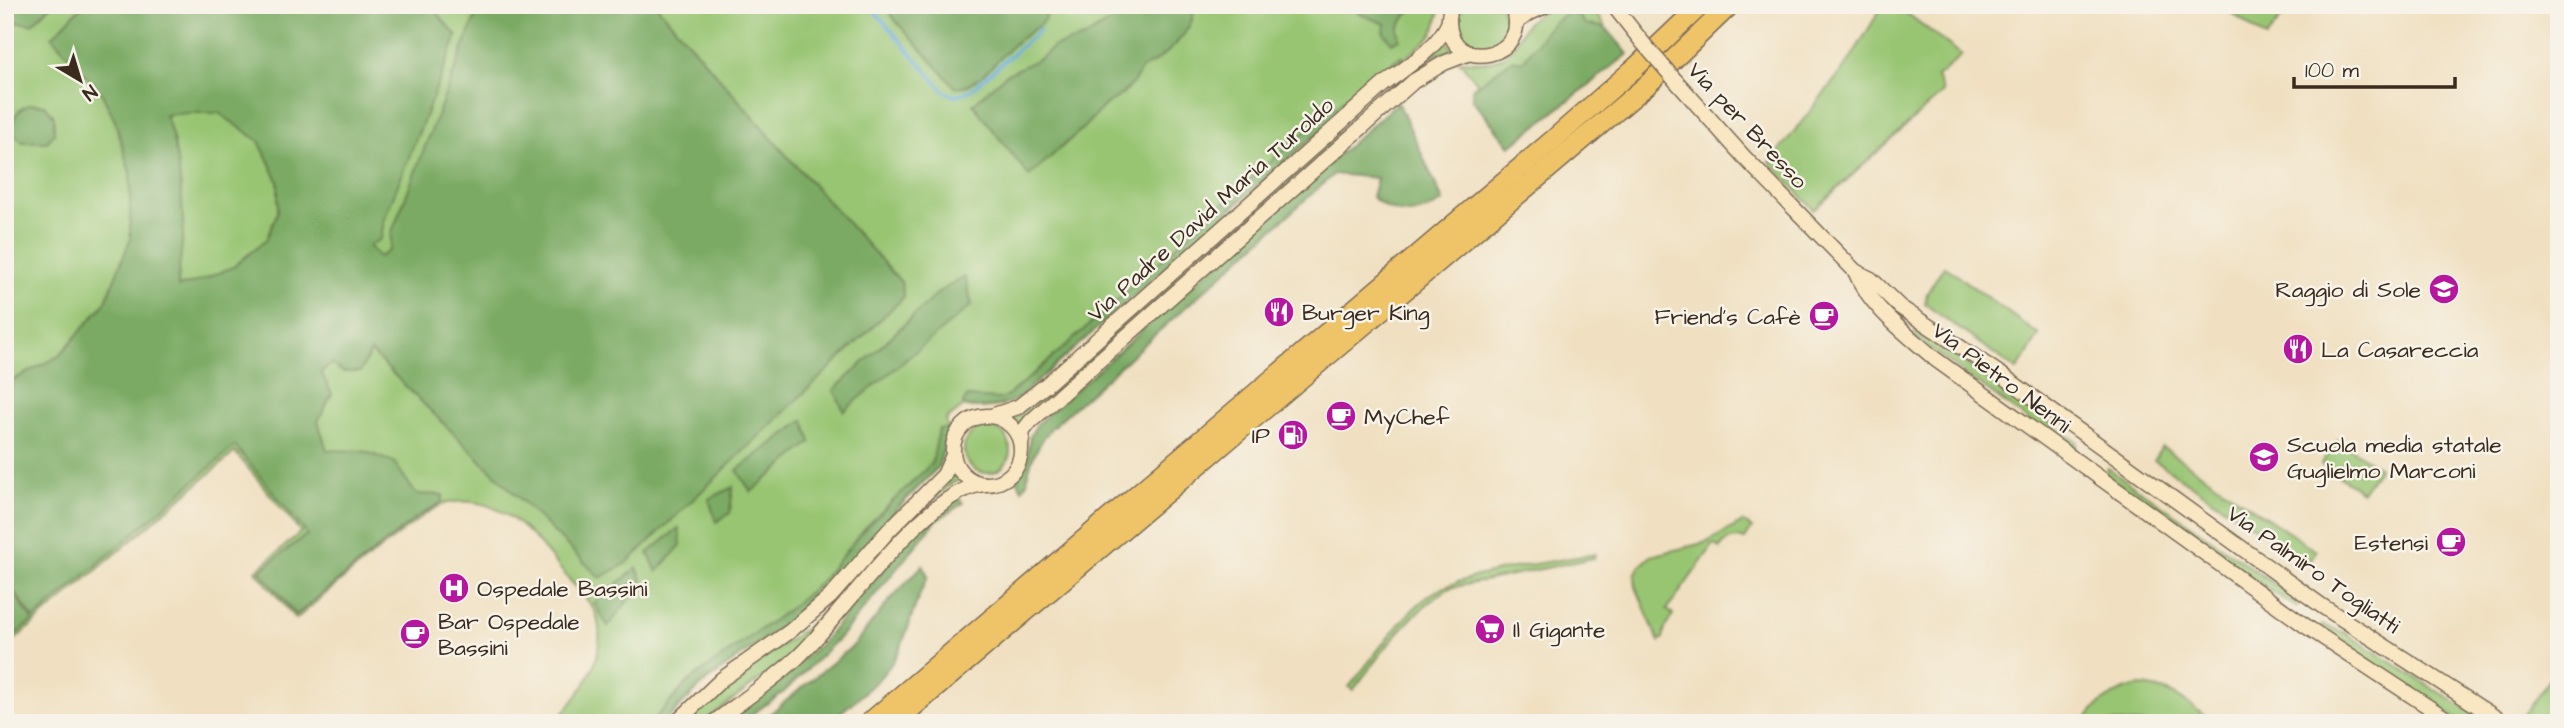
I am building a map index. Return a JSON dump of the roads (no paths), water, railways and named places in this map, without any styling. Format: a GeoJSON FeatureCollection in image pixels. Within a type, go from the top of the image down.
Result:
{"type":"FeatureCollection","features":[{"type":"Feature","properties":{"kind":"highway"},"geometry":{"type":"LineString","coordinates":[[869,723],[1636,68],[1701,5]]}},
{"type":"Feature","properties":{"kind":"highway"},"geometry":{"type":"LineString","coordinates":[[894,723],[1647,85],[1730,5]]}},
{"type":"Feature","properties":{"kind":"street"},"geometry":{"type":"LineString","coordinates":[[1512,5],[1517,23],[1547,5]]}},
{"type":"Feature","properties":{"kind":"street","name":"Via per Bresso"},"geometry":{"type":"LineString","coordinates":[[1613,5],[1675,80],[1760,174],[1855,271],[1871,279],[1900,307]]}},
{"type":"Feature","properties":{"kind":"street"},"geometry":{"type":"LineString","coordinates":[[1451,10],[1456,43],[1470,53]]}},
{"type":"Feature","properties":{"kind":"street","name":"Via Padre David Maria Turoldo"},"geometry":{"type":"LineString","coordinates":[[991,416],[1018,407],[1046,385],[1383,85],[1432,47],[1440,39],[1451,10]]}},
{"type":"Feature","properties":{"kind":"street","name":"Via Padre David Maria Turoldo"},"geometry":{"type":"LineString","coordinates":[[1021,446],[1023,431],[1031,421],[1414,81],[1444,63],[1470,53],[1487,55],[1502,49],[1513,37],[1517,23]]}},
{"type":"Feature","properties":{"kind":"street","name":"Via per Bresso"},"geometry":{"type":"LineString","coordinates":[[1855,271],[1860,285],[1891,319]]}},
{"type":"Feature","properties":{"kind":"street","name":"Via Pietro Nenni"},"geometry":{"type":"LineString","coordinates":[[1900,307],[1999,373],[2101,447]]}},
{"type":"Feature","properties":{"kind":"street","name":"Via Pietro Nenni"},"geometry":{"type":"LineString","coordinates":[[1891,319],[1935,359],[2087,469],[2307,627],[2453,723]]}},
{"type":"Feature","properties":{"kind":"street"},"geometry":{"type":"LineString","coordinates":[[676,723],[722,679],[789,632],[830,597],[944,475],[953,455],[954,441],[961,428],[974,419],[991,416],[1009,424],[1017,434],[1021,446],[1019,460],[1012,472],[996,482],[975,484],[955,493],[926,514],[830,625],[799,656],[713,723]]}},
{"type":"Feature","properties":{"kind":"street","name":"Via Palmiro Togliatti"},"geometry":{"type":"LineString","coordinates":[[2101,447],[2322,606],[2504,723]]}},
{"type":"Feature","properties":{"kind":"street"},"geometry":{"type":"LineString","coordinates":[[953,455],[966,477],[985,484]]}},
{"type":"Feature","properties":{"kind":"waterway"},"geometry":{"type":"LineString","coordinates":[[869,5],[944,91],[955,96],[971,90],[1040,30]]}},
{"type":"Feature","properties":{"kind":"place","name":"Raggio di Sole"},"geometry":{"type":"Point","coordinates":[2444,289]}},
{"type":"Feature","properties":{"kind":"place","name":"Burger King"},"geometry":{"type":"Point","coordinates":[1279,312]}},
{"type":"Feature","properties":{"kind":"place","name":"Friend's Cafè"},"geometry":{"type":"Point","coordinates":[1824,316]}},
{"type":"Feature","properties":{"kind":"place","name":"La Casareccia"},"geometry":{"type":"Point","coordinates":[2298,349]}},
{"type":"Feature","properties":{"kind":"place","name":"MyChef"},"geometry":{"type":"Point","coordinates":[1341,416]}},
{"type":"Feature","properties":{"kind":"place","name":"IP"},"geometry":{"type":"Point","coordinates":[1293,435]}},
{"type":"Feature","properties":{"kind":"place","name":"Scuola media statale Guglielmo Marconi"},"geometry":{"type":"Point","coordinates":[2264,457]}},
{"type":"Feature","properties":{"kind":"place","name":"Estensi"},"geometry":{"type":"Point","coordinates":[2451,542]}},
{"type":"Feature","properties":{"kind":"place","name":"Ospedale Bassini"},"geometry":{"type":"Point","coordinates":[454,588]}},
{"type":"Feature","properties":{"kind":"place","name":"Il Gigante"},"geometry":{"type":"Point","coordinates":[1490,629]}},
{"type":"Feature","properties":{"kind":"place","name":"Bar Ospedale Bassini"},"geometry":{"type":"Point","coordinates":[415,634]}}]}
